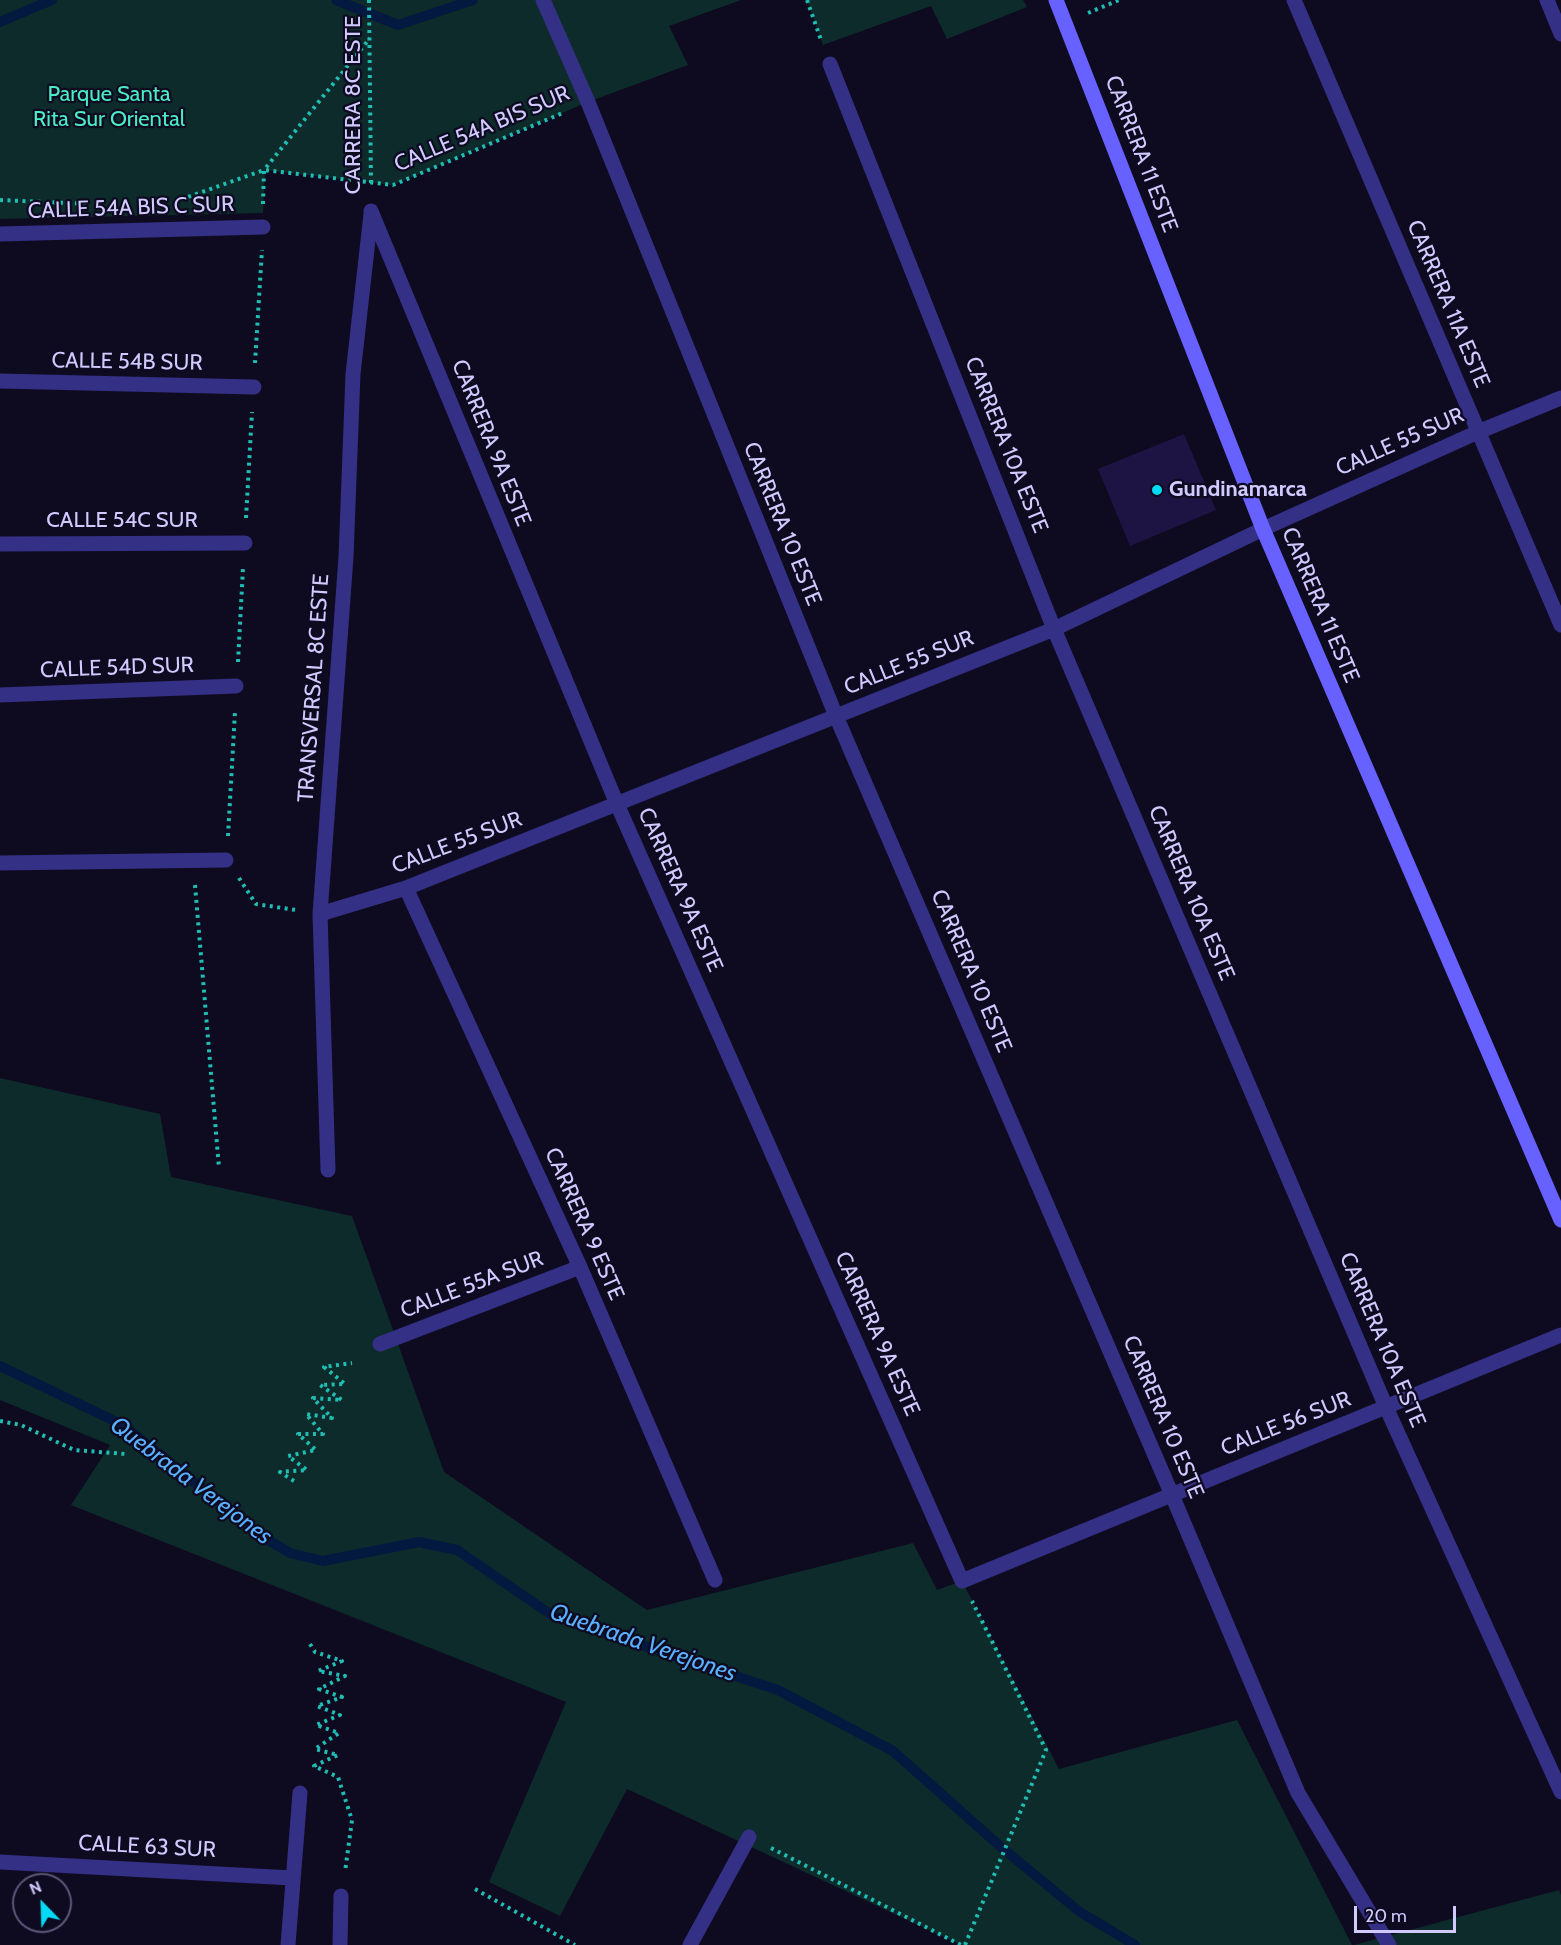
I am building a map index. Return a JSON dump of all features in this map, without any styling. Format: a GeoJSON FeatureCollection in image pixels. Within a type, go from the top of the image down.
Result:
{"type":"FeatureCollection","features":[{"type":"Feature","properties":{"kind":"street","name":"CARRERA 10 ESTE"},"geometry":{"type":"LineString","coordinates":[[543,0],[588,102],[836,716],[1298,1793],[1389,1945]]}},
{"type":"Feature","properties":{"kind":"street","name":"CARRERA 11 ESTE"},"geometry":{"type":"LineString","coordinates":[[1056,0],[1263,529],[1561,1221]]}},
{"type":"Feature","properties":{"kind":"street","name":"CARRERA 11A ESTE"},"geometry":{"type":"LineString","coordinates":[[1294,0],[1561,625]]}},
{"type":"Feature","properties":{"kind":"street"},"geometry":{"type":"LineString","coordinates":[[1547,0],[1561,34]]}},
{"type":"Feature","properties":{"kind":"street","name":"CARRERA 10A ESTE"},"geometry":{"type":"LineString","coordinates":[[830,64],[1054,629],[1386,1407],[1561,1792]]}},
{"type":"Feature","properties":{"kind":"street","name":"CARRERA 9A ESTE"},"geometry":{"type":"LineString","coordinates":[[371,211],[617,804],[962,1581]]}},
{"type":"Feature","properties":{"kind":"street","name":"TRANSVERSAL 8C ESTE"},"geometry":{"type":"LineString","coordinates":[[328,1170],[320,914],[346,557],[353,374],[371,211]]}},
{"type":"Feature","properties":{"kind":"street","name":"CALLE 54A BIS C SUR"},"geometry":{"type":"LineString","coordinates":[[0,234],[263,227]]}},
{"type":"Feature","properties":{"kind":"street","name":"CALLE 54B SUR"},"geometry":{"type":"LineString","coordinates":[[0,381],[254,387]]}},
{"type":"Feature","properties":{"kind":"street","name":"CALLE 55 SUR"},"geometry":{"type":"LineString","coordinates":[[320,914],[406,888],[1054,629],[1263,529],[1478,432],[1561,398]]}},
{"type":"Feature","properties":{"kind":"street","name":"CALLE 54C SUR"},"geometry":{"type":"LineString","coordinates":[[0,544],[245,543]]}},
{"type":"Feature","properties":{"kind":"street","name":"CALLE 54D SUR"},"geometry":{"type":"LineString","coordinates":[[0,694],[236,686]]}},
{"type":"Feature","properties":{"kind":"street"},"geometry":{"type":"LineString","coordinates":[[0,863],[226,860]]}},
{"type":"Feature","properties":{"kind":"street","name":"CARRERA 9 ESTE"},"geometry":{"type":"LineString","coordinates":[[406,888],[580,1267],[715,1580]]}},
{"type":"Feature","properties":{"kind":"street","name":"CALLE 55A SUR"},"geometry":{"type":"LineString","coordinates":[[380,1344],[580,1267]]}},
{"type":"Feature","properties":{"kind":"street","name":"CALLE 56 SUR"},"geometry":{"type":"LineString","coordinates":[[962,1581],[1561,1335]]}},
{"type":"Feature","properties":{"kind":"street"},"geometry":{"type":"LineString","coordinates":[[288,1945],[300,1793]]}},
{"type":"Feature","properties":{"kind":"street"},"geometry":{"type":"LineString","coordinates":[[690,1945],[749,1837]]}},
{"type":"Feature","properties":{"kind":"street","name":"CALLE 63 SUR"},"geometry":{"type":"LineString","coordinates":[[0,1862],[292,1878]]}},
{"type":"Feature","properties":{"kind":"street"},"geometry":{"type":"LineString","coordinates":[[340,1945],[341,1896]]}},
{"type":"Feature","properties":{"kind":"path","name":"CARRERA 8C ESTE"},"geometry":{"type":"LineString","coordinates":[[369,0],[371,211]]}},
{"type":"Feature","properties":{"kind":"path"},"geometry":{"type":"LineString","coordinates":[[807,0],[830,64]]}},
{"type":"Feature","properties":{"kind":"path"},"geometry":{"type":"LineString","coordinates":[[1066,23],[1119,0]]}},
{"type":"Feature","properties":{"kind":"path"},"geometry":{"type":"LineString","coordinates":[[263,227],[264,170],[370,38]]}},
{"type":"Feature","properties":{"kind":"path","name":"CALLE 54A BIS SUR"},"geometry":{"type":"LineString","coordinates":[[170,204],[264,170],[393,184],[588,102]]}},
{"type":"Feature","properties":{"kind":"path"},"geometry":{"type":"LineString","coordinates":[[0,200],[91,204]]}},
{"type":"Feature","properties":{"kind":"path"},"geometry":{"type":"LineString","coordinates":[[193,861],[219,1168]]}},
{"type":"Feature","properties":{"kind":"path"},"geometry":{"type":"LineString","coordinates":[[256,904],[320,914]]}},
{"type":"Feature","properties":{"kind":"path"},"geometry":{"type":"LineString","coordinates":[[294,1481],[280,1472],[307,1470],[288,1456],[316,1450],[298,1434],[322,1434],[306,1414],[332,1418],[313,1398],[342,1400],[320,1385],[345,1384],[324,1366],[352,1363]]}},
{"type":"Feature","properties":{"kind":"path"},"geometry":{"type":"LineString","coordinates":[[0,1421],[21,1425],[74,1450],[126,1454]]}},
{"type":"Feature","properties":{"kind":"path"},"geometry":{"type":"LineString","coordinates":[[749,1837],[963,1945],[1047,1750],[962,1581]]}},
{"type":"Feature","properties":{"kind":"path"},"geometry":{"type":"LineString","coordinates":[[310,1644],[315,1652],[342,1661],[318,1671],[345,1676],[319,1689],[342,1697],[317,1706],[339,1715],[316,1725],[339,1733],[315,1749],[338,1755],[314,1766],[338,1777],[352,1820],[341,1896]]}},
{"type":"Feature","properties":{"kind":"path"},"geometry":{"type":"LineString","coordinates":[[475,1889],[575,1945]]}},
{"type":"Feature","properties":{"kind":"green space","name":"Parque Santa Rita Sur Oriental"},"geometry":{"type":"Polygon","coordinates":[[[0,0],[741,0],[669,26],[688,65],[588,102],[393,185],[265,170],[263,213],[0,219],[0,0]]]}},
{"type":"Feature","properties":{"kind":"green space"},"geometry":{"type":"Polygon","coordinates":[[[807,0],[1023,0],[1027,7],[947,39],[931,6],[823,45],[807,0]]]}},
{"type":"Feature","properties":{"kind":"green space"},"geometry":{"type":"Polygon","coordinates":[[[0,1078],[160,1114],[171,1177],[352,1216],[444,1472],[647,1610],[913,1543],[937,1590],[962,1581],[1059,1769],[1237,1720],[1352,1945],[961,1945],[627,1789],[560,1916],[489,1882],[566,1702],[71,1505],[110,1445],[0,1400],[0,1078]]]}},
{"type":"Feature","properties":{"kind":"green space"},"geometry":{"type":"Polygon","coordinates":[[[1559,1890],[1561,1895],[1561,1945],[1354,1945],[1559,1890]]]}},
{"type":"Feature","properties":{"kind":"building","name":"Gundinamarca"},"geometry":{"type":"Polygon","coordinates":[[[1184,434],[1216,510],[1130,546],[1098,469],[1184,434]]]}},
{"type":"Feature","properties":{"kind":"waterway"},"geometry":{"type":"LineString","coordinates":[[0,22],[52,0]]}},
{"type":"Feature","properties":{"kind":"waterway"},"geometry":{"type":"LineString","coordinates":[[336,0],[398,25],[473,0]]}},
{"type":"Feature","properties":{"kind":"waterway","name":"Quebrada Verejones"},"geometry":{"type":"LineString","coordinates":[[0,1366],[123,1425],[260,1535],[290,1553],[323,1561],[419,1542],[457,1550],[553,1616],[778,1690],[893,1751],[1001,1847],[1080,1912],[1135,1945]]}},
{"type":"Feature","properties":{"kind":"place","name":"Gundinamarca"},"geometry":{"type":"Point","coordinates":[1157,490]}}]}
